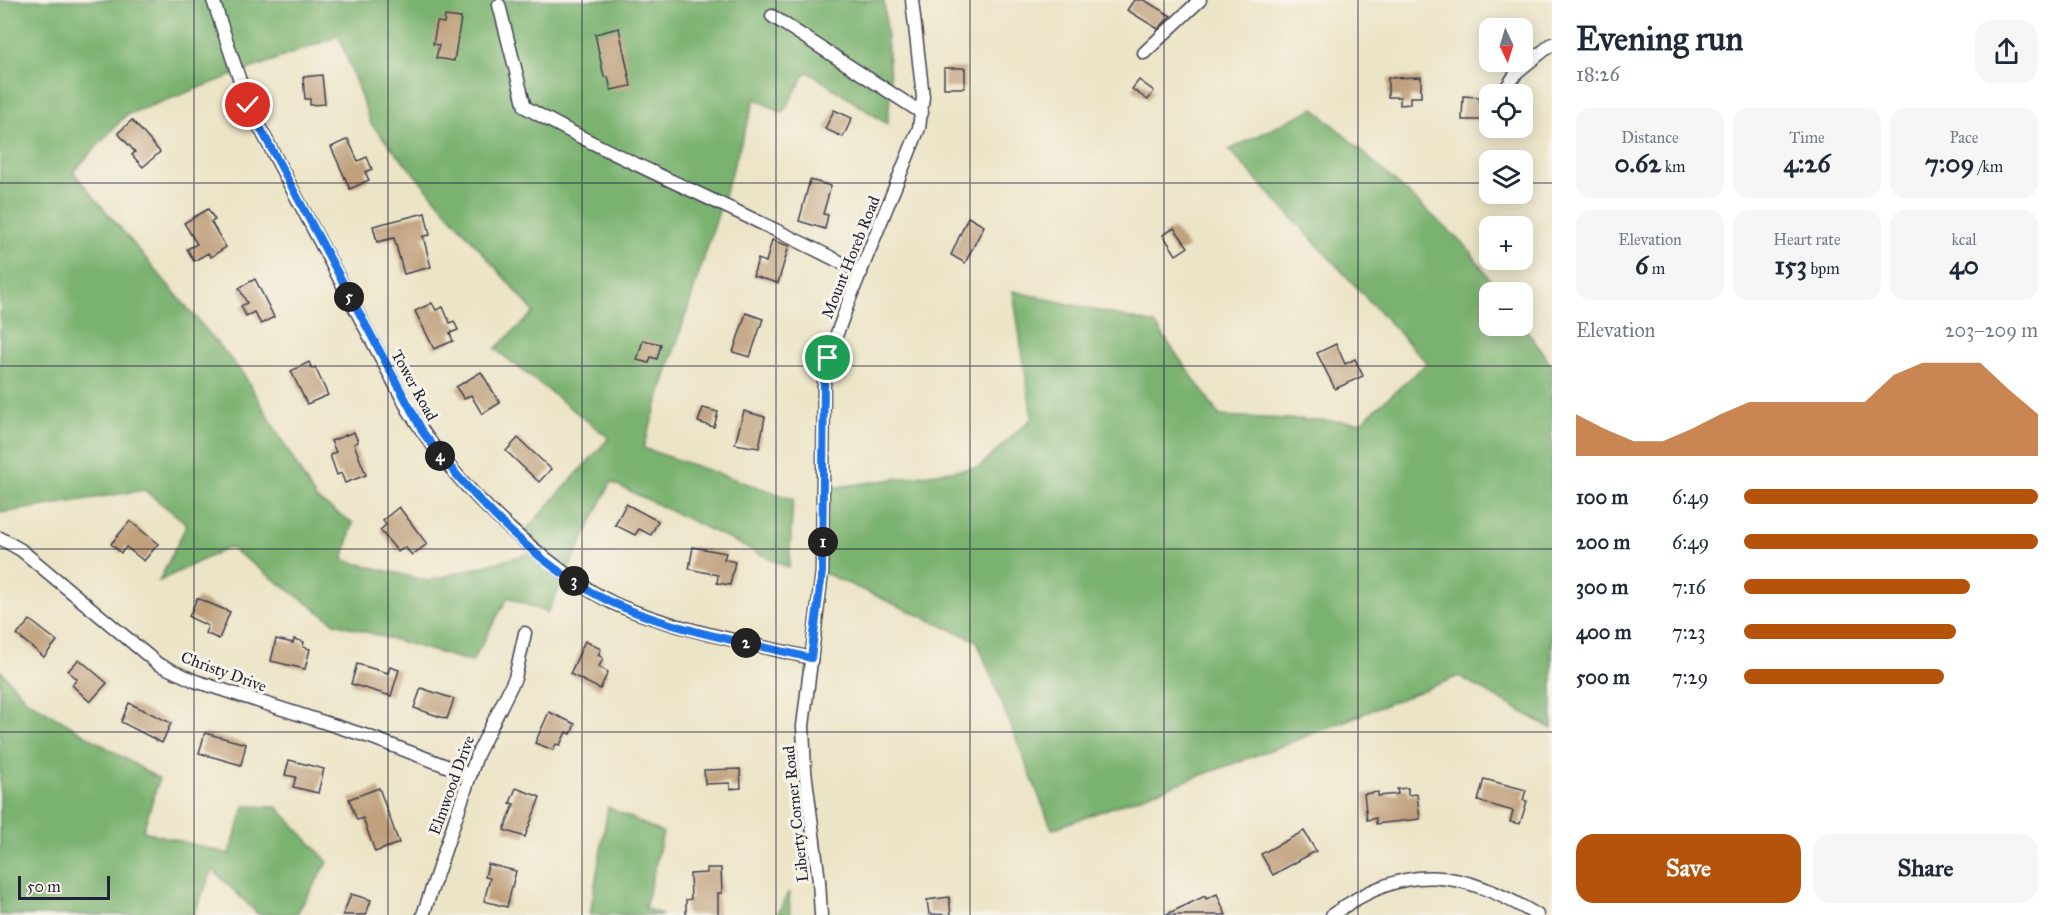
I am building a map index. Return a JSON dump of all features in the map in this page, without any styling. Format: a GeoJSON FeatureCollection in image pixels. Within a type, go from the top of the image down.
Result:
{"type":"FeatureCollection","features":[{"type":"Feature","properties":{"kind":"street","name":"Tower Road"},"geometry":{"type":"LineString","coordinates":[[213,0],[248,105],[408,409],[429,441],[488,510],[506,528],[578,583],[620,606],[679,627],[811,658]]}},
{"type":"Feature","properties":{"kind":"street","name":"Mount Horeb Road"},"geometry":{"type":"LineString","coordinates":[[804,709],[822,572],[824,377],[828,358],[919,128],[923,96],[912,0]]}},
{"type":"Feature","properties":{"kind":"street"},"geometry":{"type":"LineString","coordinates":[[1144,53],[1200,0]]}},
{"type":"Feature","properties":{"kind":"street"},"geometry":{"type":"LineString","coordinates":[[499,5],[525,107],[563,129],[732,208],[861,273]]}},
{"type":"Feature","properties":{"kind":"street"},"geometry":{"type":"LineString","coordinates":[[772,16],[922,113]]}},
{"type":"Feature","properties":{"kind":"street"},"geometry":{"type":"LineString","coordinates":[[1509,84],[1517,72],[1552,44]]}},
{"type":"Feature","properties":{"kind":"street","name":"Christy Drive"},"geometry":{"type":"LineString","coordinates":[[0,538],[21,550],[158,664],[195,681],[370,737],[470,775]]}},
{"type":"Feature","properties":{"kind":"street","name":"Elmwood Drive"},"geometry":{"type":"LineString","coordinates":[[423,915],[477,755],[515,678],[525,633]]}},
{"type":"Feature","properties":{"kind":"street","name":"Liberty Corner Road"},"geometry":{"type":"LineString","coordinates":[[804,709],[805,771],[821,915]]}},
{"type":"Feature","properties":{"kind":"street"},"geometry":{"type":"LineString","coordinates":[[1332,915],[1362,894],[1392,882],[1426,876],[1461,879],[1494,891],[1537,915]]}},
{"type":"Feature","properties":{"kind":"green space"},"geometry":{"type":"Polygon","coordinates":[[[0,0],[884,0],[891,90],[887,124],[807,71],[783,113],[755,99],[643,448],[793,499],[789,568],[611,482],[547,613],[508,597],[472,662],[335,623],[229,547],[159,581],[187,524],[144,490],[0,513],[0,0]],[[339,36],[126,115],[73,172],[244,375],[316,499],[353,523],[343,560],[428,581],[532,553],[517,540],[609,438],[495,349],[534,312],[371,124],[339,36]]]}},
{"type":"Feature","properties":{"kind":"green space"},"geometry":{"type":"Polygon","coordinates":[[[1314,108],[1467,247],[1479,264],[1479,270],[1483,270],[1492,282],[1479,282],[1479,336],[1531,336],[1552,366],[1552,729],[1459,676],[1271,750],[1052,829],[977,641],[822,572],[824,489],[979,467],[1032,418],[1013,291],[1155,324],[1220,416],[1361,422],[1427,363],[1229,150],[1314,108]]]}},
{"type":"Feature","properties":{"kind":"green space"},"geometry":{"type":"Polygon","coordinates":[[[0,670],[27,700],[159,779],[143,831],[229,854],[245,806],[277,807],[328,862],[296,915],[258,914],[213,870],[193,915],[0,915],[0,670]]]}},
{"type":"Feature","properties":{"kind":"green space"},"geometry":{"type":"Polygon","coordinates":[[[608,807],[663,833],[645,908],[663,915],[590,915],[608,807]]]}},
{"type":"Feature","properties":{"kind":"green space"},"geometry":{"type":"Polygon","coordinates":[[[789,891],[790,915],[777,915],[789,891]]]}},
{"type":"Feature","properties":{"kind":"building"},"geometry":{"type":"Polygon","coordinates":[[[1134,0],[1144,0],[1171,16],[1158,29],[1127,10],[1134,0]]]}},
{"type":"Feature","properties":{"kind":"building"},"geometry":{"type":"Polygon","coordinates":[[[445,16],[461,18],[454,61],[436,58],[439,45],[433,44],[437,22],[444,23],[445,16]]]}},
{"type":"Feature","properties":{"kind":"building"},"geometry":{"type":"Polygon","coordinates":[[[619,28],[631,86],[611,90],[608,77],[604,77],[595,34],[619,28]]]}},
{"type":"Feature","properties":{"kind":"building"},"geometry":{"type":"Polygon","coordinates":[[[944,68],[965,68],[965,88],[944,88],[944,68]]]}},
{"type":"Feature","properties":{"kind":"building"},"geometry":{"type":"Polygon","coordinates":[[[322,75],[325,104],[310,105],[310,99],[305,99],[303,77],[322,75]]]}},
{"type":"Feature","properties":{"kind":"building"},"geometry":{"type":"Polygon","coordinates":[[[1421,77],[1421,97],[1410,97],[1410,104],[1400,105],[1400,97],[1388,97],[1388,78],[1421,77]]]}},
{"type":"Feature","properties":{"kind":"building"},"geometry":{"type":"Polygon","coordinates":[[[1139,80],[1154,91],[1148,100],[1132,89],[1139,80]]]}},
{"type":"Feature","properties":{"kind":"building"},"geometry":{"type":"Polygon","coordinates":[[[1463,96],[1479,97],[1479,120],[1462,120],[1463,96]]]}},
{"type":"Feature","properties":{"kind":"building"},"geometry":{"type":"Polygon","coordinates":[[[834,110],[852,118],[843,137],[825,129],[834,110]]]}},
{"type":"Feature","properties":{"kind":"building"},"geometry":{"type":"Polygon","coordinates":[[[132,120],[160,152],[143,167],[132,155],[135,152],[118,133],[132,120]]]}},
{"type":"Feature","properties":{"kind":"building"},"geometry":{"type":"Polygon","coordinates":[[[348,139],[358,161],[367,157],[372,169],[365,172],[369,180],[350,189],[331,147],[348,139]]]}},
{"type":"Feature","properties":{"kind":"building"},"geometry":{"type":"Polygon","coordinates":[[[810,180],[831,186],[823,214],[828,215],[825,229],[799,221],[810,180]]]}},
{"type":"Feature","properties":{"kind":"building"},"geometry":{"type":"Polygon","coordinates":[[[208,209],[215,220],[211,222],[226,247],[211,257],[208,253],[194,261],[187,249],[197,244],[184,223],[208,209]]]}},
{"type":"Feature","properties":{"kind":"building"},"geometry":{"type":"Polygon","coordinates":[[[425,213],[430,235],[423,236],[431,267],[404,274],[394,238],[377,242],[373,226],[425,213]]]}},
{"type":"Feature","properties":{"kind":"building"},"geometry":{"type":"Polygon","coordinates":[[[968,217],[984,226],[965,263],[951,255],[968,217]]]}},
{"type":"Feature","properties":{"kind":"building"},"geometry":{"type":"Polygon","coordinates":[[[1174,228],[1188,247],[1176,255],[1163,235],[1174,228]]]}},
{"type":"Feature","properties":{"kind":"building"},"geometry":{"type":"Polygon","coordinates":[[[772,240],[789,246],[778,283],[753,276],[758,259],[766,262],[772,240]]]}},
{"type":"Feature","properties":{"kind":"building"},"geometry":{"type":"Polygon","coordinates":[[[255,279],[274,317],[261,324],[254,312],[246,316],[241,306],[247,303],[239,288],[255,279]]]}},
{"type":"Feature","properties":{"kind":"building"},"geometry":{"type":"Polygon","coordinates":[[[432,303],[436,310],[443,307],[450,323],[454,321],[458,330],[450,333],[453,341],[434,349],[415,311],[432,303]]]}},
{"type":"Feature","properties":{"kind":"building"},"geometry":{"type":"Polygon","coordinates":[[[746,313],[763,319],[750,357],[733,352],[746,313]]]}},
{"type":"Feature","properties":{"kind":"building"},"geometry":{"type":"Polygon","coordinates":[[[643,340],[661,344],[657,359],[651,357],[649,363],[637,360],[643,340]]]}},
{"type":"Feature","properties":{"kind":"building"},"geometry":{"type":"Polygon","coordinates":[[[1336,344],[1345,364],[1355,359],[1363,376],[1335,389],[1317,353],[1336,344]]]}},
{"type":"Feature","properties":{"kind":"building"},"geometry":{"type":"Polygon","coordinates":[[[309,362],[312,369],[315,367],[328,395],[307,404],[291,371],[309,362]]]}},
{"type":"Feature","properties":{"kind":"building"},"geometry":{"type":"Polygon","coordinates":[[[481,372],[500,403],[482,414],[471,395],[464,399],[456,387],[481,372]]]}},
{"type":"Feature","properties":{"kind":"building"},"geometry":{"type":"Polygon","coordinates":[[[703,408],[718,412],[714,427],[698,422],[703,408]]]}},
{"type":"Feature","properties":{"kind":"building"},"geometry":{"type":"Polygon","coordinates":[[[744,411],[765,417],[759,448],[735,444],[744,411]]]}},
{"type":"Feature","properties":{"kind":"building"},"geometry":{"type":"Polygon","coordinates":[[[354,432],[358,442],[354,444],[366,475],[345,483],[341,473],[337,475],[330,455],[336,452],[331,441],[354,432]]]}},
{"type":"Feature","properties":{"kind":"building"},"geometry":{"type":"Polygon","coordinates":[[[518,438],[551,469],[539,482],[506,451],[518,438]]]}},
{"type":"Feature","properties":{"kind":"building"},"geometry":{"type":"Polygon","coordinates":[[[626,504],[658,521],[651,535],[639,529],[635,535],[615,525],[626,504]]]}},
{"type":"Feature","properties":{"kind":"building"},"geometry":{"type":"Polygon","coordinates":[[[399,507],[427,544],[412,555],[405,547],[398,552],[380,530],[386,525],[383,520],[399,507]]]}},
{"type":"Feature","properties":{"kind":"building"},"geometry":{"type":"Polygon","coordinates":[[[130,521],[158,544],[144,561],[126,547],[121,553],[111,544],[130,521]]]}},
{"type":"Feature","properties":{"kind":"building"},"geometry":{"type":"Polygon","coordinates":[[[693,547],[726,553],[724,559],[735,562],[730,585],[717,583],[718,575],[689,569],[693,547]]]}},
{"type":"Feature","properties":{"kind":"building"},"geometry":{"type":"Polygon","coordinates":[[[197,598],[230,612],[219,639],[205,633],[208,626],[189,617],[197,598]]]}},
{"type":"Feature","properties":{"kind":"building"},"geometry":{"type":"Polygon","coordinates":[[[30,620],[57,641],[44,657],[17,635],[30,620]]]}},
{"type":"Feature","properties":{"kind":"building"},"geometry":{"type":"Polygon","coordinates":[[[276,639],[293,643],[294,639],[304,642],[303,647],[310,649],[305,669],[271,661],[276,639]]]}},
{"type":"Feature","properties":{"kind":"building"},"geometry":{"type":"Polygon","coordinates":[[[585,641],[601,649],[598,655],[603,658],[599,667],[608,672],[600,689],[570,674],[585,641]]]}},
{"type":"Feature","properties":{"kind":"building"},"geometry":{"type":"Polygon","coordinates":[[[79,659],[107,683],[90,702],[72,685],[77,679],[68,671],[79,659]]]}},
{"type":"Feature","properties":{"kind":"building"},"geometry":{"type":"Polygon","coordinates":[[[357,664],[388,673],[390,667],[399,670],[391,696],[351,684],[357,664]]]}},
{"type":"Feature","properties":{"kind":"building"},"geometry":{"type":"Polygon","coordinates":[[[421,688],[454,699],[447,719],[414,708],[421,688]]]}},
{"type":"Feature","properties":{"kind":"building"},"geometry":{"type":"Polygon","coordinates":[[[129,703],[171,723],[162,743],[121,722],[129,703]]]}},
{"type":"Feature","properties":{"kind":"building"},"geometry":{"type":"Polygon","coordinates":[[[549,712],[575,724],[571,734],[566,732],[560,745],[556,744],[553,750],[535,743],[549,712]]]}},
{"type":"Feature","properties":{"kind":"building"},"geometry":{"type":"Polygon","coordinates":[[[205,733],[246,744],[241,765],[199,753],[205,733]]]}},
{"type":"Feature","properties":{"kind":"building"},"geometry":{"type":"Polygon","coordinates":[[[289,760],[324,769],[318,793],[293,787],[296,777],[285,775],[289,760]]]}},
{"type":"Feature","properties":{"kind":"building"},"geometry":{"type":"Polygon","coordinates":[[[740,769],[741,788],[730,789],[730,783],[705,784],[704,770],[740,769]]]}},
{"type":"Feature","properties":{"kind":"building"},"geometry":{"type":"Polygon","coordinates":[[[1484,779],[1526,790],[1523,800],[1527,801],[1520,824],[1510,822],[1513,811],[1478,801],[1484,779]]]}},
{"type":"Feature","properties":{"kind":"building"},"geometry":{"type":"Polygon","coordinates":[[[379,788],[399,843],[375,852],[363,818],[357,820],[349,799],[379,788]]]}},
{"type":"Feature","properties":{"kind":"building"},"geometry":{"type":"Polygon","coordinates":[[[516,788],[540,797],[525,837],[504,830],[514,804],[510,803],[516,788]]]}},
{"type":"Feature","properties":{"kind":"building"},"geometry":{"type":"Polygon","coordinates":[[[1408,788],[1408,795],[1417,794],[1420,819],[1376,824],[1376,818],[1367,820],[1364,794],[1378,792],[1378,796],[1398,794],[1397,789],[1408,788]]]}},
{"type":"Feature","properties":{"kind":"building"},"geometry":{"type":"Polygon","coordinates":[[[1304,831],[1316,851],[1273,875],[1261,854],[1304,831]]]}},
{"type":"Feature","properties":{"kind":"building"},"geometry":{"type":"Polygon","coordinates":[[[488,864],[516,871],[507,907],[484,901],[490,878],[485,877],[488,864]]]}},
{"type":"Feature","properties":{"kind":"building"},"geometry":{"type":"Polygon","coordinates":[[[707,868],[721,868],[722,893],[718,893],[718,915],[686,915],[686,900],[691,899],[690,874],[707,873],[707,868]]]}},
{"type":"Feature","properties":{"kind":"building"},"geometry":{"type":"Polygon","coordinates":[[[351,894],[371,900],[366,915],[343,915],[351,894]]]}},
{"type":"Feature","properties":{"kind":"building"},"geometry":{"type":"Polygon","coordinates":[[[1217,894],[1226,915],[1165,915],[1205,896],[1206,899],[1217,894]]]}},
{"type":"Feature","properties":{"kind":"building"},"geometry":{"type":"Polygon","coordinates":[[[949,897],[951,915],[929,914],[927,900],[949,897]]]}},
{"type":"Feature","properties":{"kind":"route"},"geometry":{"type":"LineString","coordinates":[[248,105],[408,409],[424,434],[449,467],[506,528],[578,583],[620,606],[679,627],[811,658],[822,572],[824,377],[828,358]]}}]}
